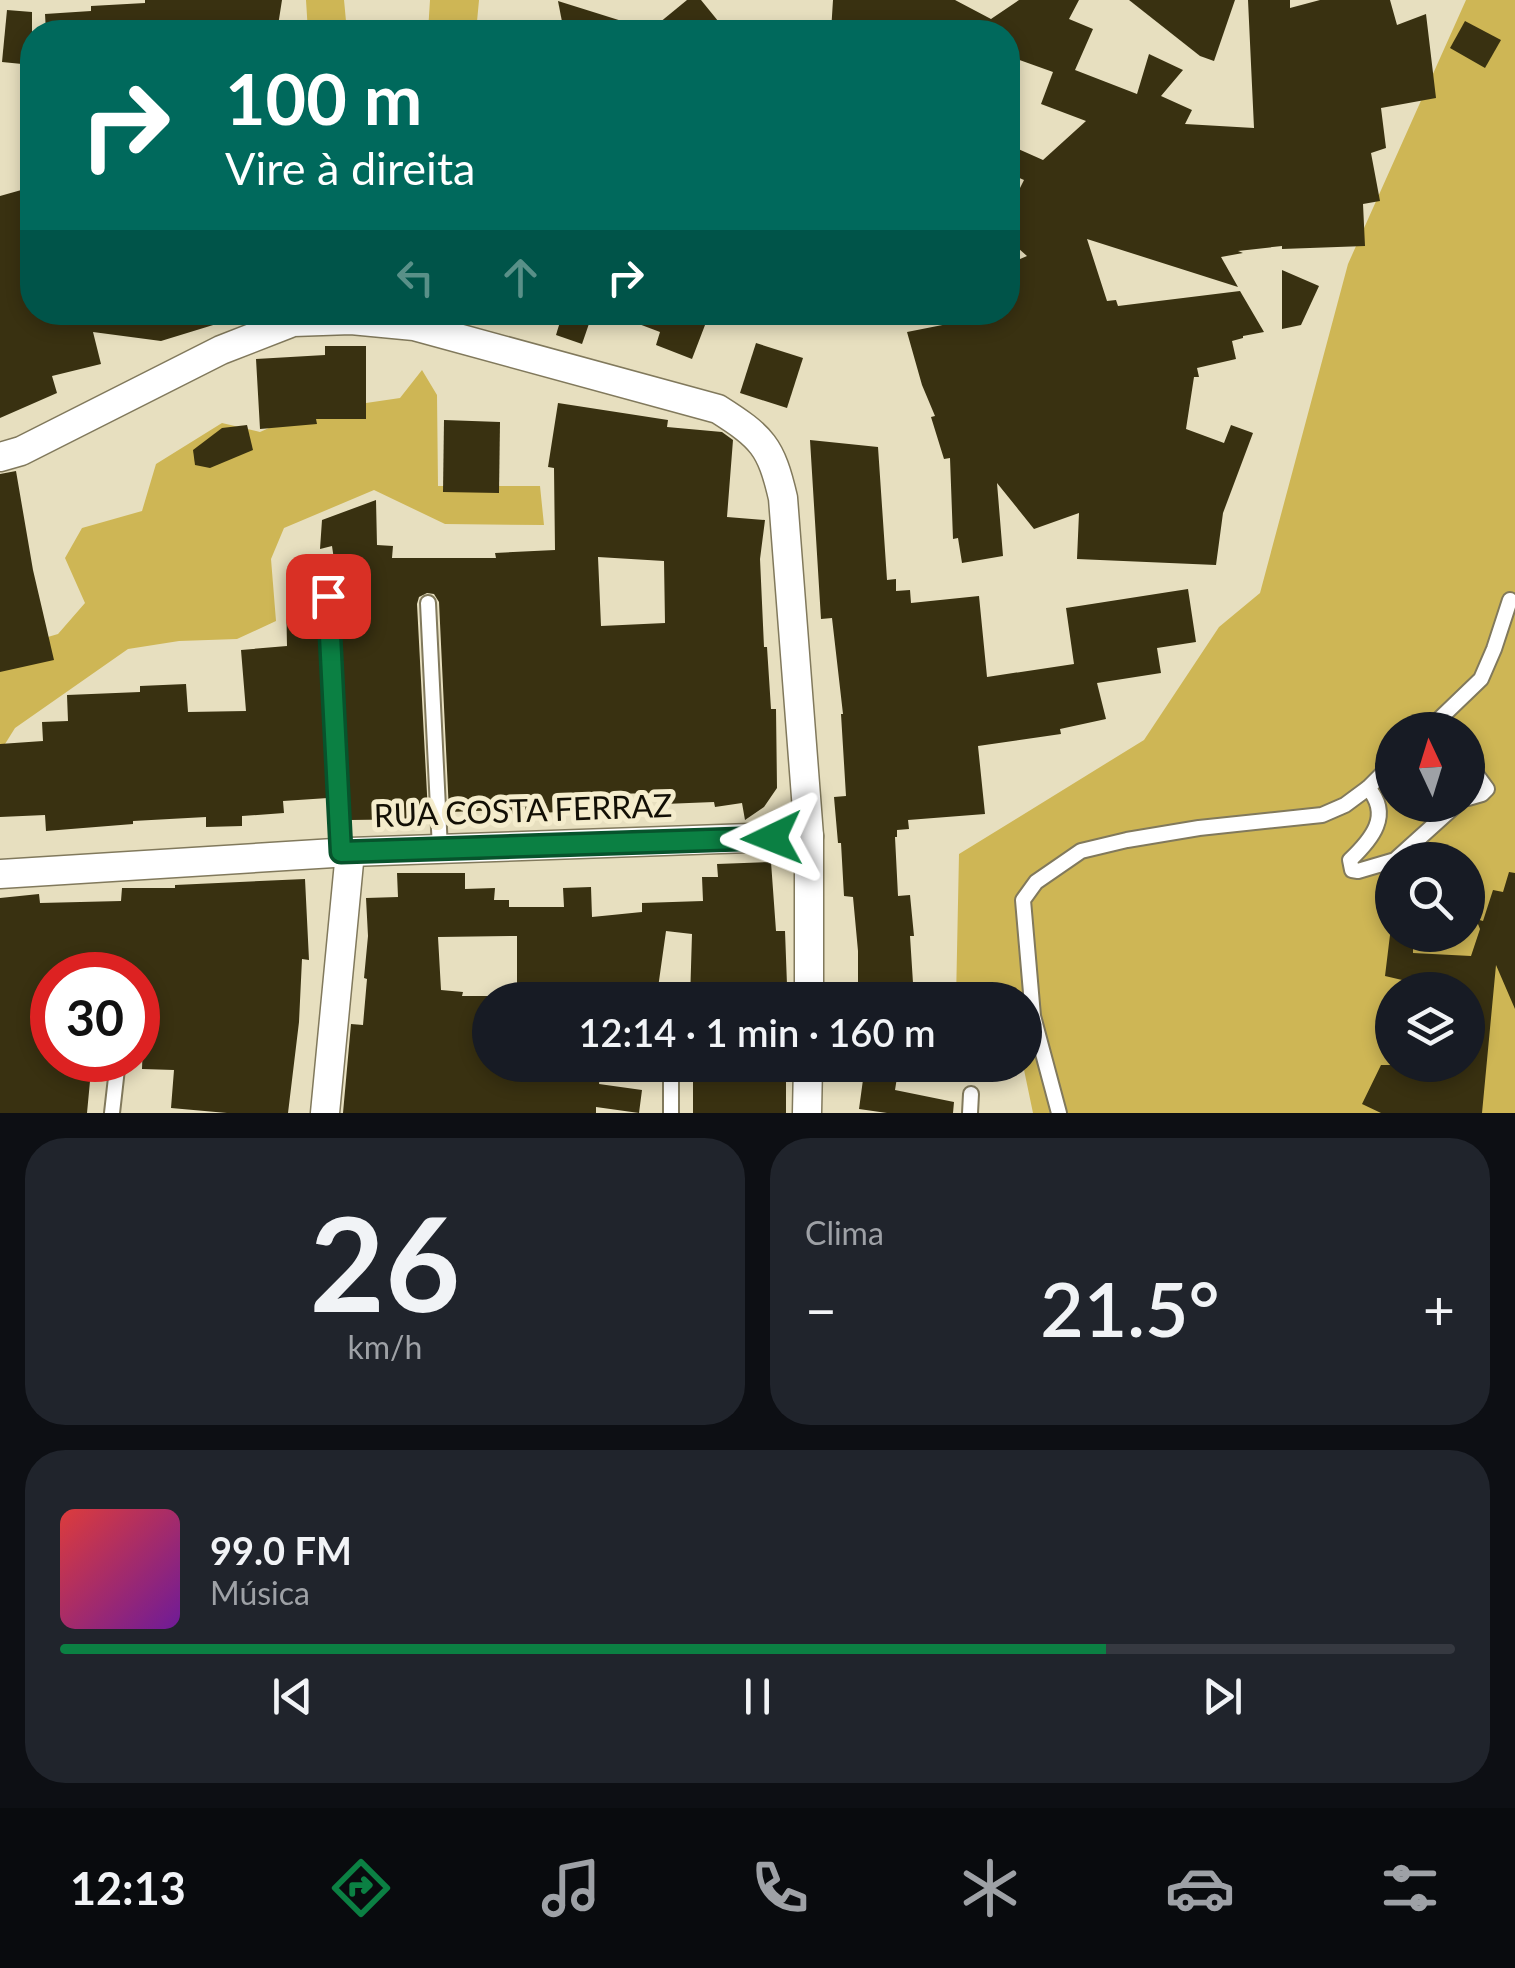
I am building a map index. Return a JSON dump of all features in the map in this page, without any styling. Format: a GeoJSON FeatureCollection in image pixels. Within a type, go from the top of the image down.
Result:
{"type":"FeatureCollection","features":[{"type":"Feature","properties":{"kind":"street"},"geometry":{"type":"LineString","coordinates":[[0,457],[221,350],[286,325]]}},
{"type":"Feature","properties":{"kind":"street"},"geometry":{"type":"LineString","coordinates":[[404,325],[718,409],[752,430],[774,462],[783,498],[810,836],[808,982]]}},
{"type":"Feature","properties":{"kind":"street","name":"RUA COSTA FERRAZ"},"geometry":{"type":"LineString","coordinates":[[0,874],[345,852],[810,836]]}},
{"type":"Feature","properties":{"kind":"street"},"geometry":{"type":"LineString","coordinates":[[325,1113],[345,852]]}},
{"type":"Feature","properties":{"kind":"street"},"geometry":{"type":"LineString","coordinates":[[807,1113],[808,1082]]}},
{"type":"Feature","properties":{"kind":"lane"},"geometry":{"type":"LineString","coordinates":[[328,596],[345,852]]}},
{"type":"Feature","properties":{"kind":"lane"},"geometry":{"type":"LineString","coordinates":[[1448,712],[1481,678],[1510,600]]}},
{"type":"Feature","properties":{"kind":"lane"},"geometry":{"type":"LineString","coordinates":[[428,603],[440,849]]}},
{"type":"Feature","properties":{"kind":"lane"},"geometry":{"type":"LineString","coordinates":[[1059,1113],[1032,1016],[1023,900],[1036,882],[1081,851],[1127,840],[1322,815],[1344,805],[1375,781]]}},
{"type":"Feature","properties":{"kind":"lane"},"geometry":{"type":"LineString","coordinates":[[1368,788],[1378,799],[1377,827],[1350,860],[1350,866],[1358,871],[1375,866]]}},
{"type":"Feature","properties":{"kind":"lane"},"geometry":{"type":"LineString","coordinates":[[1415,842],[1437,822]]}},
{"type":"Feature","properties":{"kind":"lane"},"geometry":{"type":"LineString","coordinates":[[112,1113],[116,1082]]}},
{"type":"Feature","properties":{"kind":"lane"},"geometry":{"type":"LineString","coordinates":[[671,1082],[671,1113]]}},
{"type":"Feature","properties":{"kind":"lane"},"geometry":{"type":"LineString","coordinates":[[970,1113],[971,1094]]}},
{"type":"Feature","properties":{"kind":"shaded area"},"geometry":{"type":"Polygon","coordinates":[[[306,0],[344,0],[346,20],[307,20],[306,0]]]}},
{"type":"Feature","properties":{"kind":"shaded area"},"geometry":{"type":"Polygon","coordinates":[[[430,0],[479,0],[477,20],[429,20],[430,0]]]}},
{"type":"Feature","properties":{"kind":"shaded area"},"geometry":{"type":"Polygon","coordinates":[[[1466,0],[1515,0],[1515,1113],[1033,1113],[1027,1082],[1042,1082],[1042,982],[956,982],[959,854],[1144,740],[1219,627],[1260,593],[1348,264],[1466,0]]]}},
{"type":"Feature","properties":{"kind":"shaded area"},"geometry":{"type":"Polygon","coordinates":[[[422,370],[437,395],[438,486],[540,486],[544,525],[445,524],[374,490],[284,528],[271,559],[276,621],[237,639],[179,641],[128,649],[15,728],[0,752],[0,651],[58,634],[85,603],[65,558],[82,528],[142,511],[156,464],[222,423],[260,432],[305,412],[400,398],[422,370]]]}},
{"type":"Feature","properties":{"kind":"building"},"geometry":{"type":"Polygon","coordinates":[[[282,0],[279,20],[45,20],[45,14],[91,11],[91,6],[282,0]]]}},
{"type":"Feature","properties":{"kind":"building"},"geometry":{"type":"Polygon","coordinates":[[[687,0],[701,0],[717,20],[663,20],[687,0]]]}},
{"type":"Feature","properties":{"kind":"building"},"geometry":{"type":"Polygon","coordinates":[[[833,0],[955,0],[991,19],[1019,0],[1079,0],[1069,19],[1093,29],[1075,70],[1137,94],[1149,54],[1183,70],[1161,96],[1192,110],[1185,124],[1254,128],[1248,0],[1290,0],[1290,8],[1320,0],[1390,0],[1397,25],[1426,14],[1436,98],[1381,108],[1386,148],[1371,153],[1380,201],[1363,204],[1365,246],[1282,246],[1221,257],[1238,287],[1087,239],[1107,301],[1116,300],[1118,306],[1240,291],[1264,332],[1232,341],[1236,359],[1197,368],[1199,377],[1194,377],[1186,429],[1224,443],[1231,425],[1253,433],[1223,513],[1216,565],[1077,559],[1079,513],[1034,529],[997,483],[1003,556],[962,563],[958,538],[953,539],[950,458],[944,459],[931,417],[935,416],[907,332],[942,325],[1020,325],[1020,259],[1027,256],[1020,250],[1020,188],[1024,180],[1020,178],[1020,150],[1043,160],[1086,121],[1041,104],[1053,72],[1020,60],[1020,20],[832,20],[833,0]]]}},
{"type":"Feature","properties":{"kind":"building"},"geometry":{"type":"Polygon","coordinates":[[[1129,0],[1235,0],[1214,61],[1200,56],[1129,0]]]}},
{"type":"Feature","properties":{"kind":"building"},"geometry":{"type":"Polygon","coordinates":[[[558,1],[619,20],[562,20],[558,1]]]}},
{"type":"Feature","properties":{"kind":"building"},"geometry":{"type":"Polygon","coordinates":[[[7,10],[32,12],[32,20],[20,20],[20,64],[2,62],[7,10]]]}},
{"type":"Feature","properties":{"kind":"building"},"geometry":{"type":"Polygon","coordinates":[[[1465,21],[1501,40],[1485,68],[1450,48],[1465,21]]]}},
{"type":"Feature","properties":{"kind":"building"},"geometry":{"type":"Polygon","coordinates":[[[20,190],[20,325],[213,325],[161,341],[93,332],[101,364],[52,376],[57,393],[0,418],[0,196],[20,190]]]}},
{"type":"Feature","properties":{"kind":"building"},"geometry":{"type":"Polygon","coordinates":[[[1282,270],[1319,286],[1301,325],[1282,329],[1282,270]]]}},
{"type":"Feature","properties":{"kind":"building"},"geometry":{"type":"Polygon","coordinates":[[[559,325],[589,325],[582,344],[556,335],[559,325]]]}},
{"type":"Feature","properties":{"kind":"building"},"geometry":{"type":"Polygon","coordinates":[[[641,325],[705,325],[692,359],[656,345],[660,332],[641,325]]]}},
{"type":"Feature","properties":{"kind":"building"},"geometry":{"type":"Polygon","coordinates":[[[756,343],[803,358],[787,408],[740,393],[756,343]]]}},
{"type":"Feature","properties":{"kind":"building"},"geometry":{"type":"Polygon","coordinates":[[[325,346],[366,346],[366,419],[316,419],[317,424],[260,429],[256,359],[325,355],[325,346]]]}},
{"type":"Feature","properties":{"kind":"building"},"geometry":{"type":"Polygon","coordinates":[[[558,403],[668,420],[667,427],[722,432],[733,440],[727,517],[765,520],[760,559],[764,647],[771,709],[776,709],[777,788],[764,807],[745,820],[742,803],[715,807],[714,802],[664,804],[663,793],[603,794],[603,799],[575,800],[576,811],[504,815],[504,810],[449,812],[439,602],[434,594],[427,593],[419,597],[417,604],[428,813],[425,819],[350,820],[339,594],[332,546],[320,549],[322,520],[376,500],[377,545],[393,546],[392,558],[496,558],[495,553],[555,550],[554,468],[548,467],[558,403]],[[598,557],[601,626],[665,623],[664,561],[598,557]]]}},
{"type":"Feature","properties":{"kind":"building"},"geometry":{"type":"Polygon","coordinates":[[[444,420],[500,422],[499,493],[443,492],[444,420]]]}},
{"type":"Feature","properties":{"kind":"building"},"geometry":{"type":"Polygon","coordinates":[[[247,425],[253,450],[210,468],[195,465],[193,450],[222,428],[247,425]]]}},
{"type":"Feature","properties":{"kind":"building"},"geometry":{"type":"Polygon","coordinates":[[[810,440],[878,447],[887,580],[896,579],[896,591],[910,590],[911,603],[979,596],[987,677],[1074,664],[1066,608],[1188,589],[1196,642],[1157,648],[1161,673],[1097,683],[1106,719],[1060,729],[1061,734],[978,746],[985,814],[908,820],[909,829],[897,830],[895,837],[898,896],[910,895],[913,982],[858,982],[853,897],[844,896],[834,797],[846,796],[843,714],[832,618],[821,619],[810,440]]]}},
{"type":"Feature","properties":{"kind":"building"},"geometry":{"type":"Polygon","coordinates":[[[16,471],[54,660],[0,672],[0,474],[16,471]]]}},
{"type":"Feature","properties":{"kind":"building"},"geometry":{"type":"Polygon","coordinates":[[[318,595],[328,798],[283,801],[284,813],[242,816],[242,826],[206,827],[206,817],[46,831],[45,815],[0,817],[0,744],[43,741],[42,722],[68,721],[67,695],[140,692],[140,686],[186,684],[188,712],[246,711],[241,650],[287,646],[286,596],[318,595]]]}},
{"type":"Feature","properties":{"kind":"building"},"geometry":{"type":"Polygon","coordinates":[[[771,862],[776,931],[785,931],[787,982],[691,982],[692,934],[666,931],[659,982],[517,982],[517,936],[438,937],[441,990],[472,996],[472,1082],[599,1082],[642,1090],[639,1113],[596,1107],[596,1113],[343,1113],[351,1024],[363,1025],[366,898],[398,897],[397,873],[465,873],[465,889],[495,888],[494,900],[509,900],[509,907],[564,907],[563,888],[591,887],[592,917],[642,912],[642,903],[703,901],[702,877],[718,877],[717,864],[771,862]]]}},
{"type":"Feature","properties":{"kind":"building"},"geometry":{"type":"Polygon","coordinates":[[[1509,872],[1515,873],[1515,1009],[1496,965],[1485,1081],[1485,972],[1385,972],[1388,952],[1471,956],[1472,952],[1485,952],[1485,915],[1493,890],[1503,892],[1509,872]]]}},
{"type":"Feature","properties":{"kind":"building"},"geometry":{"type":"Polygon","coordinates":[[[305,879],[309,960],[302,959],[288,1113],[171,1108],[174,1070],[160,1070],[160,952],[30,952],[30,1082],[90,1082],[87,1113],[0,1113],[0,898],[39,894],[40,903],[121,901],[122,888],[305,879]]]}},
{"type":"Feature","properties":{"kind":"building"},"geometry":{"type":"Polygon","coordinates":[[[1375,1077],[1375,1082],[1485,1082],[1482,1113],[1381,1113],[1362,1104],[1375,1077]]]}},
{"type":"Feature","properties":{"kind":"building"},"geometry":{"type":"Polygon","coordinates":[[[693,1082],[786,1082],[786,1113],[693,1113],[693,1082]]]}},
{"type":"Feature","properties":{"kind":"building"},"geometry":{"type":"Polygon","coordinates":[[[863,1082],[896,1082],[895,1090],[954,1102],[953,1113],[859,1109],[863,1082]]]}},
{"type":"Feature","properties":{"kind":"route"},"geometry":{"type":"LineString","coordinates":[[328,596],[341,852],[772,838]]}}]}
